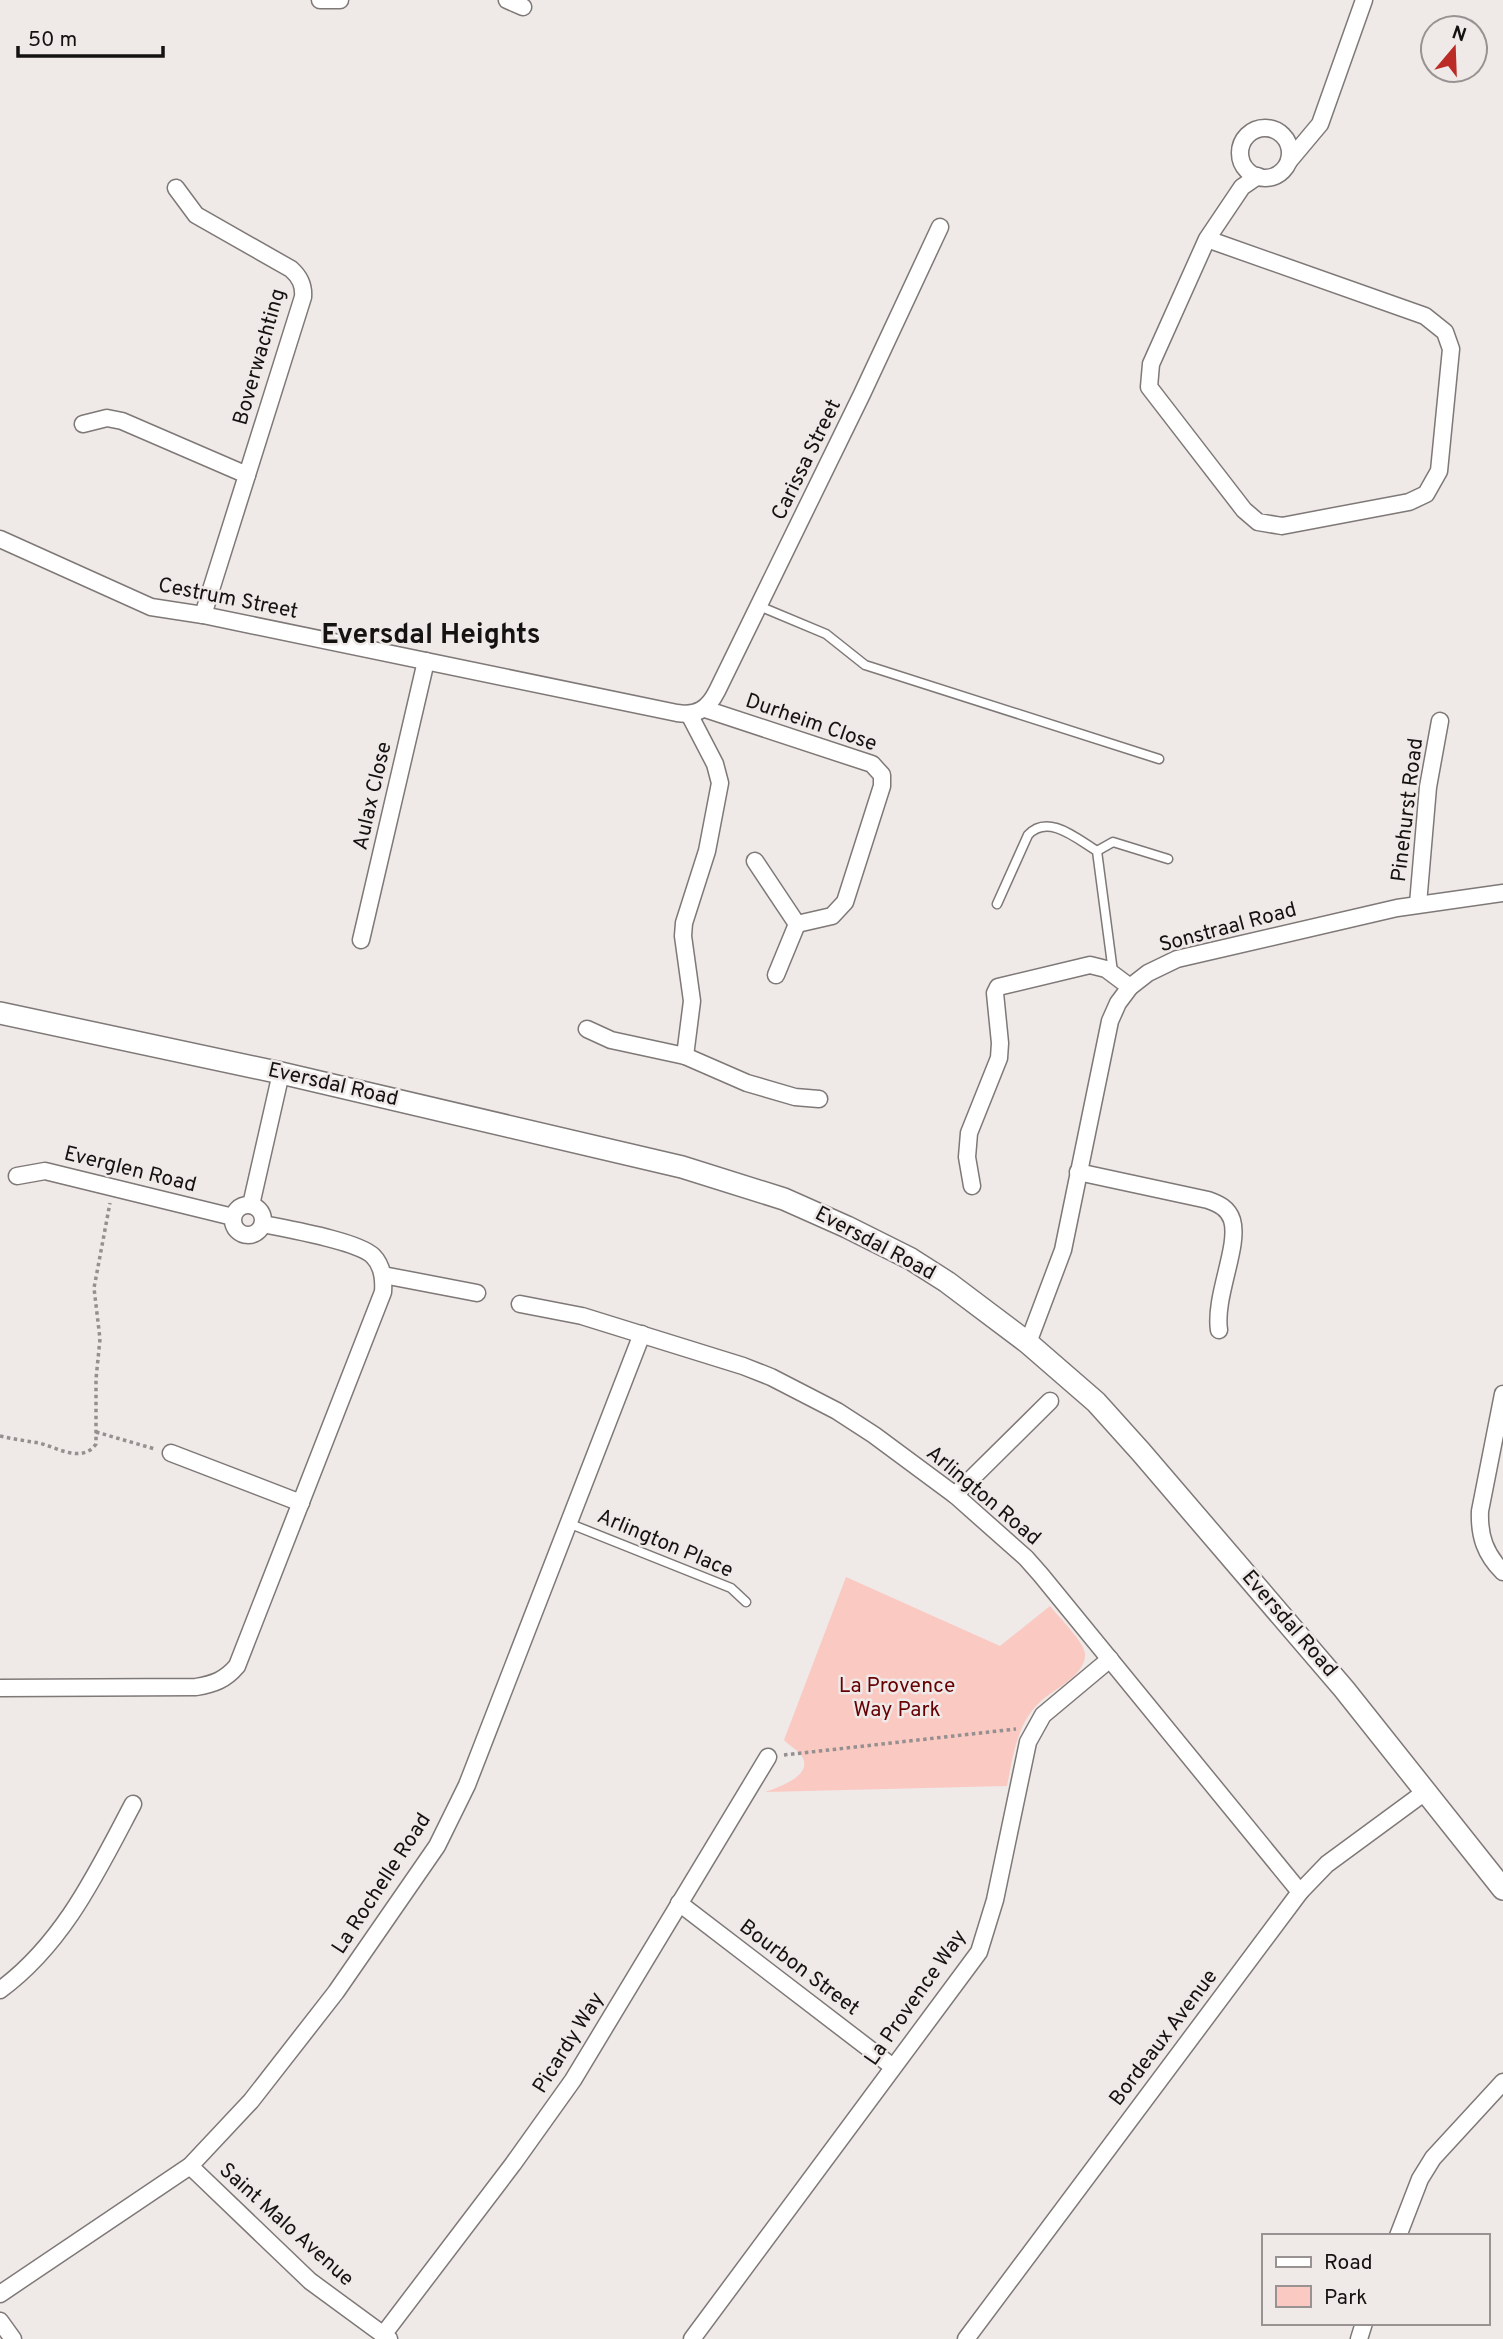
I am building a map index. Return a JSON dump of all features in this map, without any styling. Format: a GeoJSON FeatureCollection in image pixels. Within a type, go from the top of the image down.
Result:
{"type":"FeatureCollection","features":[{"type":"Feature","properties":{"kind":"street"},"geometry":{"type":"LineString","coordinates":[[320,0],[340,0]]}},
{"type":"Feature","properties":{"kind":"street"},"geometry":{"type":"LineString","coordinates":[[507,0],[523,7]]}},
{"type":"Feature","properties":{"kind":"street"},"geometry":{"type":"LineString","coordinates":[[1313,134],[1296,138],[1263,128],[1247,135],[1242,142],[1241,160],[1246,169],[1258,176],[1271,177],[1280,174],[1313,134],[1325,113],[1364,0]]}},
{"type":"Feature","properties":{"kind":"street"},"geometry":{"type":"LineString","coordinates":[[1280,132],[1289,145],[1289,161]]}},
{"type":"Feature","properties":{"kind":"street"},"geometry":{"type":"LineString","coordinates":[[1207,239],[1425,316],[1445,332],[1451,349],[1439,471],[1426,494],[1409,502],[1282,526],[1258,522],[1244,510],[1149,387],[1150,364],[1207,239],[1242,187],[1258,176]]}},
{"type":"Feature","properties":{"kind":"street","name":"Boverwachting"},"geometry":{"type":"LineString","coordinates":[[176,188],[196,215],[291,269],[298,275],[304,289],[203,615]]}},
{"type":"Feature","properties":{"kind":"street","name":"Carissa Street"},"geometry":{"type":"LineString","coordinates":[[697,711],[714,696],[862,394],[940,227]]}},
{"type":"Feature","properties":{"kind":"street"},"geometry":{"type":"LineString","coordinates":[[83,424],[107,418],[122,421],[247,475]]}},
{"type":"Feature","properties":{"kind":"street","name":"Cestrum Street"},"geometry":{"type":"LineString","coordinates":[[0,539],[151,607],[697,711]]}},
{"type":"Feature","properties":{"kind":"street","name":"Aulax Close"},"geometry":{"type":"LineString","coordinates":[[360,940],[426,661]]}},
{"type":"Feature","properties":{"kind":"street"},"geometry":{"type":"LineString","coordinates":[[685,1056],[692,1001],[682,936],[687,910],[712,834],[720,783],[697,711]]}},
{"type":"Feature","properties":{"kind":"street","name":"Durheim Close"},"geometry":{"type":"LineString","coordinates":[[697,711],[872,764],[882,775],[882,786],[845,902],[832,916],[797,925]]}},
{"type":"Feature","properties":{"kind":"street","name":"Pinehurst Road"},"geometry":{"type":"LineString","coordinates":[[1418,904],[1428,787],[1440,721]]}},
{"type":"Feature","properties":{"kind":"street"},"geometry":{"type":"LineString","coordinates":[[755,861],[797,925],[776,975]]}},
{"type":"Feature","properties":{"kind":"street","name":"Sonstraal Road"},"geometry":{"type":"LineString","coordinates":[[1028,1343],[1060,1261],[1110,1021],[1118,1003],[1130,987],[1148,973],[1178,959],[1418,904],[1503,893]]}},
{"type":"Feature","properties":{"kind":"street"},"geometry":{"type":"LineString","coordinates":[[972,1186],[967,1157],[969,1133],[999,1058],[995,993],[998,987],[1090,965],[1106,969],[1130,987]]}},
{"type":"Feature","properties":{"kind":"street","name":"Eversdal Road"},"geometry":{"type":"LineString","coordinates":[[0,1013],[281,1073],[642,1157],[763,1191],[818,1213],[911,1259],[947,1282],[1028,1343],[1096,1402],[1344,1689],[1503,1889]]}},
{"type":"Feature","properties":{"kind":"street"},"geometry":{"type":"LineString","coordinates":[[587,1029],[611,1040],[685,1056],[747,1083],[795,1097],[819,1098]]}},
{"type":"Feature","properties":{"kind":"street"},"geometry":{"type":"LineString","coordinates":[[251,1205],[281,1073]]}},
{"type":"Feature","properties":{"kind":"street","name":"Everglen Road"},"geometry":{"type":"LineString","coordinates":[[17,1176],[45,1171],[233,1217]]}},
{"type":"Feature","properties":{"kind":"street"},"geometry":{"type":"LineString","coordinates":[[1078,1172],[1208,1200],[1223,1206],[1233,1222],[1233,1237],[1218,1304],[1219,1330]]}},
{"type":"Feature","properties":{"kind":"street"},"geometry":{"type":"LineString","coordinates":[[251,1205],[260,1211],[263,1224],[257,1233],[246,1235],[237,1230],[233,1217],[241,1206],[251,1205]]}},
{"type":"Feature","properties":{"kind":"street"},"geometry":{"type":"LineString","coordinates":[[0,1688],[212,1685],[230,1675],[241,1659],[383,1292],[383,1275],[373,1256],[357,1247],[263,1224]]}},
{"type":"Feature","properties":{"kind":"street"},"geometry":{"type":"LineString","coordinates":[[383,1275],[477,1293]]}},
{"type":"Feature","properties":{"kind":"street","name":"Arlington Road"},"geometry":{"type":"LineString","coordinates":[[520,1304],[582,1316],[771,1377],[837,1411],[955,1495],[1026,1558],[1300,1892]]}},
{"type":"Feature","properties":{"kind":"street","name":"La Rochelle Road"},"geometry":{"type":"LineString","coordinates":[[0,2294],[190,2166],[251,2101],[336,1992],[437,1846],[467,1785],[642,1334]]}},
{"type":"Feature","properties":{"kind":"street"},"geometry":{"type":"LineString","coordinates":[[1503,1394],[1479,1528],[1484,1546],[1503,1572]]}},
{"type":"Feature","properties":{"kind":"street"},"geometry":{"type":"LineString","coordinates":[[955,1495],[1050,1401]]}},
{"type":"Feature","properties":{"kind":"street"},"geometry":{"type":"LineString","coordinates":[[171,1453],[301,1503]]}},
{"type":"Feature","properties":{"kind":"street","name":"La Provence Way"},"geometry":{"type":"LineString","coordinates":[[692,2339],[979,1951],[995,1900],[1024,1755],[1035,1727],[1043,1715],[1110,1659]]}},
{"type":"Feature","properties":{"kind":"street","name":"Picardy Way"},"geometry":{"type":"LineString","coordinates":[[386,2337],[573,2080],[768,1757]]}},
{"type":"Feature","properties":{"kind":"street","name":"Bordeaux Avenue"},"geometry":{"type":"LineString","coordinates":[[966,2339],[1300,1892],[1327,1864],[1425,1792]]}},
{"type":"Feature","properties":{"kind":"street"},"geometry":{"type":"LineString","coordinates":[[0,1990],[32,1962],[73,1913],[133,1804]]}},
{"type":"Feature","properties":{"kind":"street","name":"Bourbon Street"},"geometry":{"type":"LineString","coordinates":[[679,1903],[893,2067]]}},
{"type":"Feature","properties":{"kind":"street"},"geometry":{"type":"LineString","coordinates":[[1399,2234],[1420,2179],[1433,2158],[1503,2082]]}},
{"type":"Feature","properties":{"kind":"street","name":"Saint Malo Avenue"},"geometry":{"type":"LineString","coordinates":[[190,2166],[310,2281],[386,2337]]}},
{"type":"Feature","properties":{"kind":"street"},"geometry":{"type":"LineString","coordinates":[[0,2320],[13,2339]]}},
{"type":"Feature","properties":{"kind":"lane"},"geometry":{"type":"LineString","coordinates":[[759,606],[825,634],[865,665],[1158,759]]}},
{"type":"Feature","properties":{"kind":"lane"},"geometry":{"type":"LineString","coordinates":[[997,904],[1026,839],[1035,829],[1044,825],[1054,827],[1097,851]]}},
{"type":"Feature","properties":{"kind":"lane"},"geometry":{"type":"LineString","coordinates":[[1097,851],[1113,842],[1168,859]]}},
{"type":"Feature","properties":{"kind":"lane"},"geometry":{"type":"LineString","coordinates":[[1097,851],[1114,975]]}},
{"type":"Feature","properties":{"kind":"lane","name":"Arlington Place"},"geometry":{"type":"LineString","coordinates":[[568,1522],[731,1588],[746,1602]]}},
{"type":"Feature","properties":{"kind":"path"},"geometry":{"type":"LineString","coordinates":[[0,1436],[72,1453],[92,1449],[96,1444],[96,1379],[100,1339],[94,1288],[105,1219],[114,1188]]}},
{"type":"Feature","properties":{"kind":"path"},"geometry":{"type":"LineString","coordinates":[[96,1432],[171,1453]]}},
{"type":"Feature","properties":{"kind":"path"},"geometry":{"type":"LineString","coordinates":[[768,1757],[1035,1727]]}},
{"type":"Feature","properties":{"kind":"green space","name":"La Provence Way Park"},"geometry":{"type":"Polygon","coordinates":[[[846,1577],[1000,1646],[1050,1606],[1076,1637],[1084,1649],[1084,1662],[1075,1675],[1041,1701],[1026,1719],[1017,1740],[1007,1786],[765,1792],[793,1780],[803,1769],[801,1755],[784,1740],[846,1577]]]}},
{"type":"Feature","properties":{"kind":"district","name":"Eversdal Heights"},"geometry":{"type":"Point","coordinates":[431,636]}}]}
